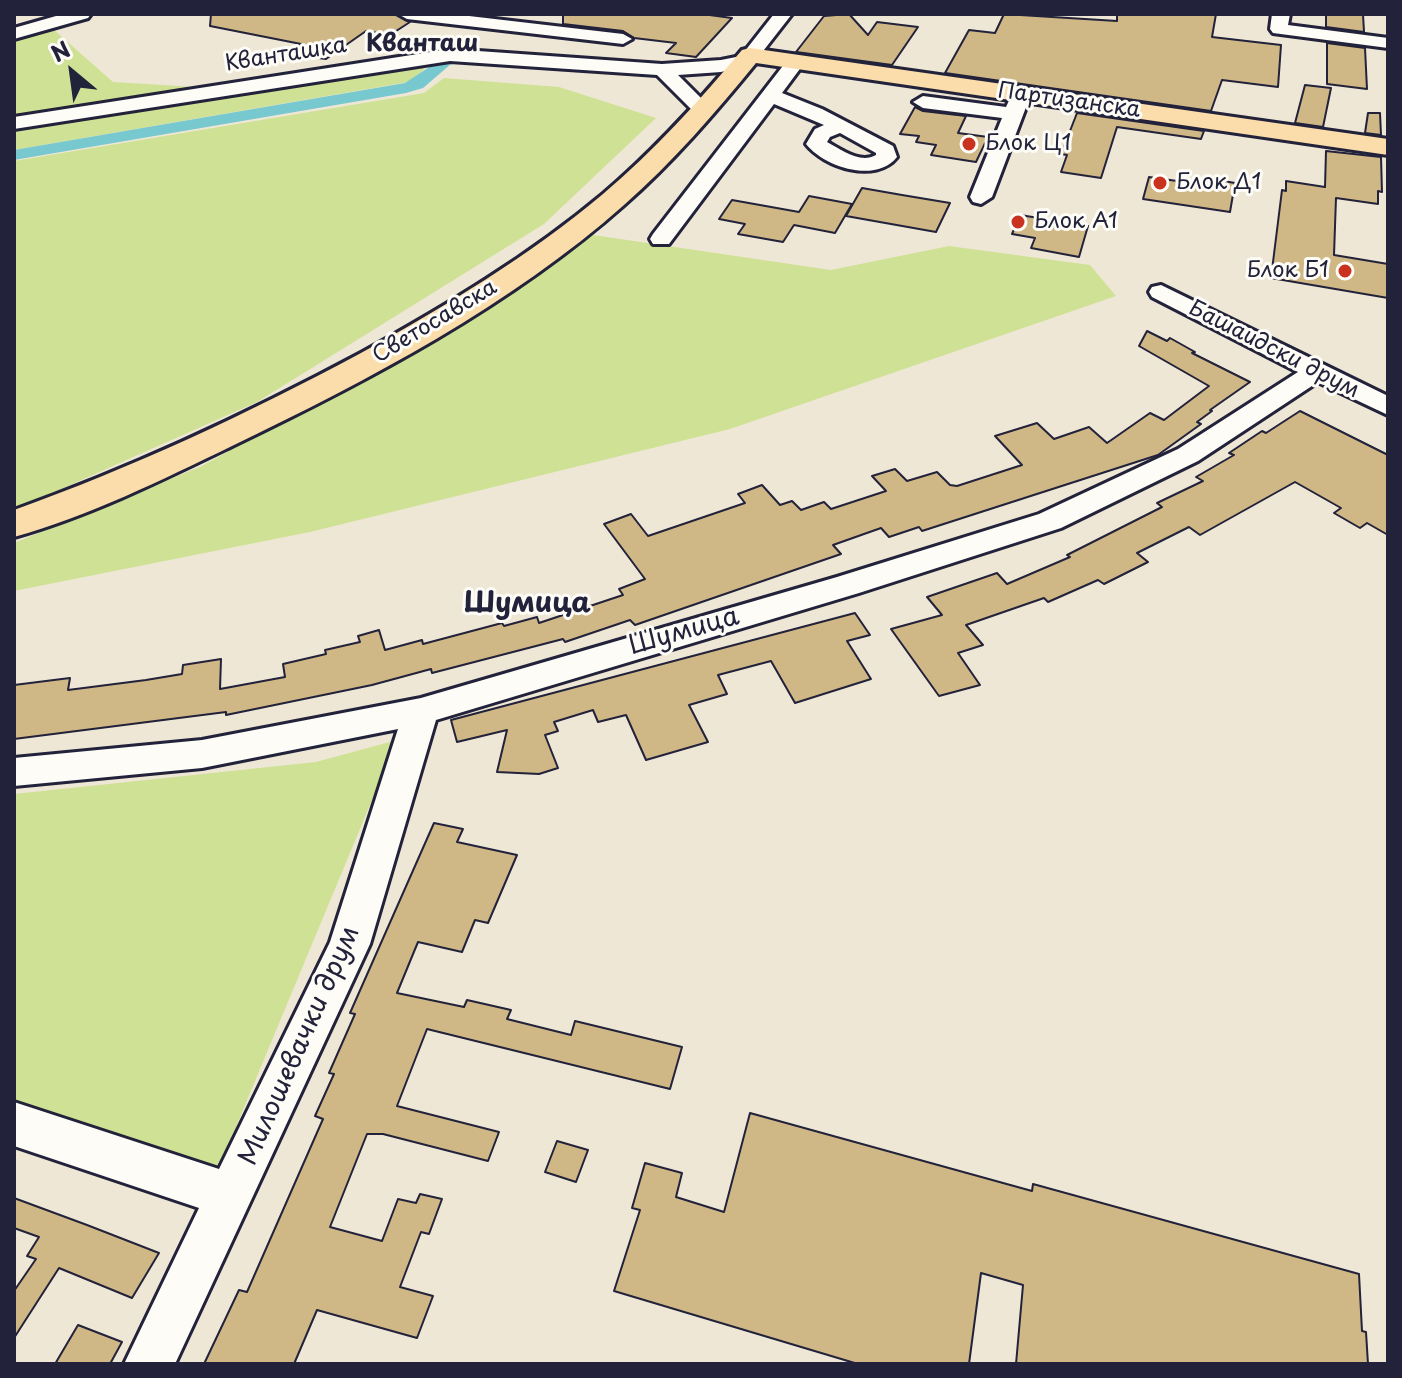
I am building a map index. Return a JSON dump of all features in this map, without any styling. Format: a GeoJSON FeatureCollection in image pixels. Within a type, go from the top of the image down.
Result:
{"type":"FeatureCollection","features":[{"type":"Feature","properties":{"kind":"main road","name":"Партизанска"},"geometry":{"type":"LineString","coordinates":[[748,57],[796,62],[1017,104],[1388,147]]}},
{"type":"Feature","properties":{"kind":"main road","name":"Светосавска"},"geometry":{"type":"LineString","coordinates":[[14,524],[116,486],[215,443],[311,394],[439,322],[520,270],[634,181],[703,110],[748,57]]}},
{"type":"Feature","properties":{"kind":"street"},"geometry":{"type":"LineString","coordinates":[[14,34],[82,14]]}},
{"type":"Feature","properties":{"kind":"street"},"geometry":{"type":"LineString","coordinates":[[407,14],[448,20],[489,20],[623,39]]}},
{"type":"Feature","properties":{"kind":"street","name":"Светосавска"},"geometry":{"type":"LineString","coordinates":[[748,57],[783,14]]}},
{"type":"Feature","properties":{"kind":"street"},"geometry":{"type":"LineString","coordinates":[[448,20],[455,47],[489,20]]}},
{"type":"Feature","properties":{"kind":"street"},"geometry":{"type":"LineString","coordinates":[[1280,22],[1388,43]]}},
{"type":"Feature","properties":{"kind":"street","name":"Кванташка"},"geometry":{"type":"LineString","coordinates":[[14,123],[455,47],[662,70],[721,66],[748,57]]}},
{"type":"Feature","properties":{"kind":"street"},"geometry":{"type":"LineString","coordinates":[[661,239],[796,62]]}},
{"type":"Feature","properties":{"kind":"street"},"geometry":{"type":"LineString","coordinates":[[662,70],[681,85],[703,110]]}},
{"type":"Feature","properties":{"kind":"street"},"geometry":{"type":"LineString","coordinates":[[770,96],[810,109],[841,126]]}},
{"type":"Feature","properties":{"kind":"street"},"geometry":{"type":"LineString","coordinates":[[923,102],[1017,104],[981,197]]}},
{"type":"Feature","properties":{"kind":"street","name":"Башаидски друм"},"geometry":{"type":"LineString","coordinates":[[1161,292],[1388,407]]}},
{"type":"Feature","properties":{"kind":"street","name":"Шумица"},"geometry":{"type":"LineString","coordinates":[[14,772],[202,754],[421,711],[848,585],[1050,521],[1188,455],[1315,372]]}},
{"type":"Feature","properties":{"kind":"street","name":"Милошевачки друм"},"geometry":{"type":"LineString","coordinates":[[149,1364],[350,944],[421,711]]}},
{"type":"Feature","properties":{"kind":"street","name":"Милошевачки друм"},"geometry":{"type":"LineString","coordinates":[[14,1124],[231,1196]]}},
{"type":"Feature","properties":{"kind":"green space"},"geometry":{"type":"Polygon","coordinates":[[[53,29],[113,82],[196,87],[420,51],[438,52],[414,81],[14,150],[14,40],[53,29]]]}},
{"type":"Feature","properties":{"kind":"green space"},"geometry":{"type":"Polygon","coordinates":[[[444,78],[559,87],[656,118],[544,224],[257,402],[14,510],[14,161],[424,93],[444,78]]]}},
{"type":"Feature","properties":{"kind":"green space"},"geometry":{"type":"Polygon","coordinates":[[[593,235],[831,270],[949,246],[1090,265],[1116,296],[730,429],[310,532],[14,591],[14,543],[202,466],[472,315],[593,235]]]}},
{"type":"Feature","properties":{"kind":"green space"},"geometry":{"type":"Polygon","coordinates":[[[397,740],[218,1170],[14,1102],[14,794],[316,762],[397,740]]]}},
{"type":"Feature","properties":{"kind":"building"},"geometry":{"type":"Polygon","coordinates":[[[211,14],[395,14],[410,22],[390,35],[366,31],[326,59],[286,54],[301,44],[210,26],[211,14]]]}},
{"type":"Feature","properties":{"kind":"building"},"geometry":{"type":"Polygon","coordinates":[[[563,14],[702,14],[732,18],[696,57],[666,53],[676,43],[634,38],[623,31],[563,24],[563,14]]]}},
{"type":"Feature","properties":{"kind":"building"},"geometry":{"type":"Polygon","coordinates":[[[849,14],[868,35],[877,22],[918,27],[892,65],[796,52],[824,16],[849,14]]]}},
{"type":"Feature","properties":{"kind":"building"},"geometry":{"type":"Polygon","coordinates":[[[1004,14],[1117,21],[1117,14],[1216,14],[1212,37],[1281,45],[1278,87],[1222,80],[1211,111],[945,73],[969,30],[995,33],[1004,14]]]}},
{"type":"Feature","properties":{"kind":"building"},"geometry":{"type":"Polygon","coordinates":[[[1326,14],[1363,14],[1364,32],[1326,27],[1326,14]]]}},
{"type":"Feature","properties":{"kind":"building"},"geometry":{"type":"Polygon","coordinates":[[[1327,43],[1365,48],[1367,89],[1327,84],[1327,43]]]}},
{"type":"Feature","properties":{"kind":"building"},"geometry":{"type":"Polygon","coordinates":[[[1305,85],[1331,88],[1323,127],[1295,123],[1305,85]]]}},
{"type":"Feature","properties":{"kind":"building"},"geometry":{"type":"Polygon","coordinates":[[[915,107],[923,111],[966,116],[958,133],[988,137],[976,162],[931,155],[936,145],[916,142],[919,136],[900,134],[915,107]]]}},
{"type":"Feature","properties":{"kind":"building"},"geometry":{"type":"Polygon","coordinates":[[[1077,113],[1204,131],[1201,139],[1117,127],[1101,178],[1061,172],[1067,155],[1061,154],[1077,113]]]}},
{"type":"Feature","properties":{"kind":"building"},"geometry":{"type":"Polygon","coordinates":[[[1368,113],[1380,113],[1381,135],[1365,133],[1368,113]]]}},
{"type":"Feature","properties":{"kind":"building"},"geometry":{"type":"Polygon","coordinates":[[[1326,151],[1381,157],[1382,192],[1378,191],[1378,204],[1336,198],[1334,255],[1388,264],[1388,298],[1271,278],[1282,190],[1286,191],[1286,181],[1325,187],[1326,151]]]}},
{"type":"Feature","properties":{"kind":"building"},"geometry":{"type":"Polygon","coordinates":[[[1149,177],[1205,185],[1206,178],[1235,183],[1230,212],[1143,199],[1149,177]]]}},
{"type":"Feature","properties":{"kind":"building"},"geometry":{"type":"Polygon","coordinates":[[[862,188],[950,203],[936,232],[846,216],[862,188]]]}},
{"type":"Feature","properties":{"kind":"building"},"geometry":{"type":"Polygon","coordinates":[[[809,196],[852,204],[835,233],[794,225],[783,242],[738,234],[745,224],[719,219],[732,200],[799,212],[809,196]]]}},
{"type":"Feature","properties":{"kind":"building"},"geometry":{"type":"Polygon","coordinates":[[[1020,215],[1088,226],[1079,257],[1031,248],[1035,238],[1012,234],[1020,215]]]}},
{"type":"Feature","properties":{"kind":"building"},"geometry":{"type":"Polygon","coordinates":[[[1147,331],[1167,341],[1170,338],[1195,352],[1192,353],[1250,382],[1210,410],[1197,422],[1201,424],[1158,455],[922,531],[919,527],[889,537],[881,528],[833,545],[841,554],[635,625],[630,620],[565,642],[563,639],[432,673],[431,669],[372,685],[226,715],[226,712],[14,739],[14,685],[70,678],[68,690],[182,674],[183,665],[221,659],[220,689],[285,677],[283,664],[360,642],[358,636],[379,630],[385,650],[422,640],[423,644],[502,623],[504,626],[537,617],[539,623],[623,595],[619,589],[645,579],[604,524],[631,514],[648,536],[745,503],[738,494],[762,485],[780,505],[792,501],[801,510],[824,502],[831,509],[886,491],[872,476],[895,469],[907,481],[937,472],[950,485],[957,486],[1022,465],[995,436],[1037,423],[1054,439],[1089,427],[1107,443],[1150,413],[1164,420],[1209,386],[1139,346],[1147,331]]]}},
{"type":"Feature","properties":{"kind":"building"},"geometry":{"type":"Polygon","coordinates":[[[1300,411],[1388,455],[1388,535],[1367,523],[1360,528],[1334,513],[1341,508],[1295,482],[1200,535],[1189,527],[1137,553],[1148,562],[1104,584],[1098,580],[1048,602],[1044,598],[966,625],[983,645],[958,653],[980,685],[939,696],[891,629],[942,615],[927,597],[997,573],[1007,584],[1070,557],[1067,555],[1162,507],[1157,503],[1203,481],[1196,477],[1234,455],[1229,453],[1262,431],[1266,433],[1300,411]]]}},
{"type":"Feature","properties":{"kind":"building"},"geometry":{"type":"Polygon","coordinates":[[[855,613],[870,635],[847,641],[871,679],[795,703],[771,661],[718,675],[727,694],[689,705],[708,742],[646,760],[626,715],[598,722],[593,710],[554,722],[558,731],[545,735],[558,768],[539,774],[497,772],[507,730],[457,742],[451,720],[855,613]]]}},
{"type":"Feature","properties":{"kind":"building"},"geometry":{"type":"Polygon","coordinates":[[[434,823],[463,829],[457,842],[517,855],[488,923],[475,920],[462,952],[418,942],[397,993],[464,1007],[467,1000],[511,1010],[507,1019],[571,1035],[575,1021],[682,1047],[670,1089],[427,1029],[397,1106],[499,1132],[488,1161],[383,1134],[367,1134],[330,1227],[382,1241],[398,1199],[416,1203],[420,1194],[442,1199],[429,1234],[421,1232],[400,1287],[433,1296],[417,1338],[317,1310],[294,1364],[204,1364],[239,1290],[247,1292],[323,1119],[315,1116],[334,1074],[329,1073],[355,1014],[350,1013],[434,823]]]}},
{"type":"Feature","properties":{"kind":"building"},"geometry":{"type":"Polygon","coordinates":[[[750,1113],[1032,1191],[1033,1184],[1359,1274],[1362,1331],[1366,1332],[1368,1364],[1016,1364],[1023,1285],[981,1273],[969,1364],[858,1364],[614,1291],[640,1210],[632,1208],[645,1163],[682,1173],[676,1197],[724,1212],[750,1113]]]}},
{"type":"Feature","properties":{"kind":"building"},"geometry":{"type":"Polygon","coordinates":[[[557,1141],[588,1150],[576,1182],[545,1172],[557,1141]]]}},
{"type":"Feature","properties":{"kind":"building"},"geometry":{"type":"Polygon","coordinates":[[[14,1198],[159,1253],[132,1298],[59,1268],[14,1338],[14,1291],[36,1259],[27,1256],[39,1237],[14,1228],[14,1198]]]}},
{"type":"Feature","properties":{"kind":"building"},"geometry":{"type":"Polygon","coordinates":[[[78,1325],[122,1342],[110,1364],[55,1364],[78,1325]]]}},
{"type":"Feature","properties":{"kind":"waterway"},"geometry":{"type":"LineString","coordinates":[[14,155],[406,88],[417,85],[446,61]]}},
{"type":"Feature","properties":{"kind":"place","name":"Блок Ц1"},"geometry":{"type":"Point","coordinates":[969,144]}},
{"type":"Feature","properties":{"kind":"place","name":"Блок Д1"},"geometry":{"type":"Point","coordinates":[1160,183]}},
{"type":"Feature","properties":{"kind":"place","name":"Блок А1"},"geometry":{"type":"Point","coordinates":[1018,222]}},
{"type":"Feature","properties":{"kind":"place","name":"Блок Б1"},"geometry":{"type":"Point","coordinates":[1345,271]}},
{"type":"Feature","properties":{"kind":"district","name":"Кванташ"},"geometry":{"type":"Point","coordinates":[422,44]}},
{"type":"Feature","properties":{"kind":"district","name":"Шумица"},"geometry":{"type":"Point","coordinates":[527,604]}}]}
